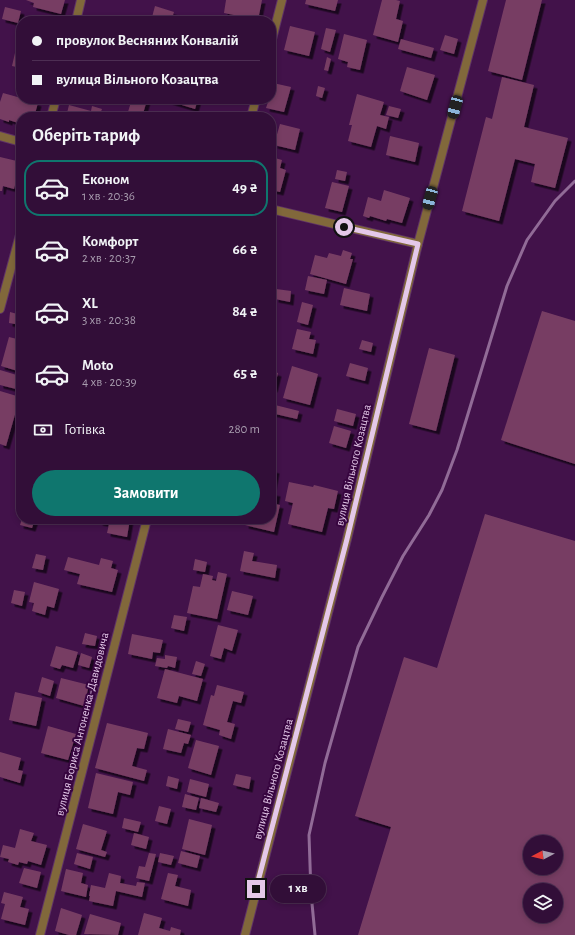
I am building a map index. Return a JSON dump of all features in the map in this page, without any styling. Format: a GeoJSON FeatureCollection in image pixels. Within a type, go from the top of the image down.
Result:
{"type":"FeatureCollection","features":[{"type":"Feature","properties":{"kind":"street"},"geometry":{"type":"LineString","coordinates":[[77,16],[81,0]]}},
{"type":"Feature","properties":{"kind":"street"},"geometry":{"type":"LineString","coordinates":[[276,23],[282,0]]}},
{"type":"Feature","properties":{"kind":"street","name":"вулиця Вільного Козацтва"},"geometry":{"type":"LineString","coordinates":[[245,935],[347,539],[418,244],[483,0]]}},
{"type":"Feature","properties":{"kind":"street"},"geometry":{"type":"LineString","coordinates":[[0,136],[16,141]]}},
{"type":"Feature","properties":{"kind":"street"},"geometry":{"type":"LineString","coordinates":[[276,211],[418,244]]}},
{"type":"Feature","properties":{"kind":"street"},"geometry":{"type":"LineString","coordinates":[[0,309],[16,250]]}},
{"type":"Feature","properties":{"kind":"street","name":"вулиця Бориса Антоненка-Давидовича"},"geometry":{"type":"LineString","coordinates":[[40,935],[146,524]]}},
{"type":"Feature","properties":{"kind":"building"},"geometry":{"type":"Polygon","coordinates":[[[26,0],[65,0],[61,14],[33,7],[34,3],[26,0]]]}},
{"type":"Feature","properties":{"kind":"building"},"geometry":{"type":"Polygon","coordinates":[[[226,0],[262,0],[259,16],[239,16],[224,13],[226,0]]]}},
{"type":"Feature","properties":{"kind":"building"},"geometry":{"type":"Polygon","coordinates":[[[306,0],[338,0],[335,11],[305,4],[306,0]]]}},
{"type":"Feature","properties":{"kind":"building"},"geometry":{"type":"Polygon","coordinates":[[[382,0],[400,1],[396,19],[403,21],[398,42],[373,35],[382,0]]]}},
{"type":"Feature","properties":{"kind":"building"},"geometry":{"type":"Polygon","coordinates":[[[506,0],[542,0],[522,80],[488,71],[506,0]]]}},
{"type":"Feature","properties":{"kind":"building"},"geometry":{"type":"Polygon","coordinates":[[[155,6],[174,12],[173,16],[152,16],[155,6]]]}},
{"type":"Feature","properties":{"kind":"building"},"geometry":{"type":"Polygon","coordinates":[[[5,7],[21,11],[20,16],[16,16],[16,22],[2,19],[5,7]]]}},
{"type":"Feature","properties":{"kind":"building"},"geometry":{"type":"Polygon","coordinates":[[[290,26],[315,32],[309,56],[284,50],[290,26]]]}},
{"type":"Feature","properties":{"kind":"building"},"geometry":{"type":"Polygon","coordinates":[[[326,28],[336,30],[330,52],[321,49],[326,28]]]}},
{"type":"Feature","properties":{"kind":"building"},"geometry":{"type":"Polygon","coordinates":[[[344,34],[367,40],[360,70],[347,67],[348,62],[338,59],[344,34]]]}},
{"type":"Feature","properties":{"kind":"building"},"geometry":{"type":"Polygon","coordinates":[[[445,35],[458,39],[454,54],[440,50],[445,35]]]}},
{"type":"Feature","properties":{"kind":"building"},"geometry":{"type":"Polygon","coordinates":[[[401,39],[434,48],[431,58],[398,49],[401,39]]]}},
{"type":"Feature","properties":{"kind":"building"},"geometry":{"type":"Polygon","coordinates":[[[16,48],[16,67],[12,66],[16,48]]]}},
{"type":"Feature","properties":{"kind":"building"},"geometry":{"type":"Polygon","coordinates":[[[327,57],[331,59],[328,71],[324,70],[327,57]]]}},
{"type":"Feature","properties":{"kind":"building"},"geometry":{"type":"Polygon","coordinates":[[[407,67],[435,75],[427,100],[400,91],[407,67]]]}},
{"type":"Feature","properties":{"kind":"building"},"geometry":{"type":"Polygon","coordinates":[[[502,77],[534,85],[524,127],[568,138],[555,188],[531,182],[535,164],[515,159],[499,221],[462,211],[486,117],[492,119],[502,77]]]}},
{"type":"Feature","properties":{"kind":"building"},"geometry":{"type":"Polygon","coordinates":[[[276,84],[291,87],[284,112],[266,108],[267,104],[276,104],[276,84]]]}},
{"type":"Feature","properties":{"kind":"building"},"geometry":{"type":"Polygon","coordinates":[[[318,86],[325,88],[322,98],[316,96],[318,86]]]}},
{"type":"Feature","properties":{"kind":"building"},"geometry":{"type":"Polygon","coordinates":[[[3,93],[16,97],[16,104],[38,104],[35,112],[16,112],[16,122],[9,120],[9,122],[0,119],[0,102],[3,93]]]}},
{"type":"Feature","properties":{"kind":"building"},"geometry":{"type":"Polygon","coordinates":[[[357,94],[384,102],[380,115],[389,117],[386,129],[377,126],[371,147],[348,141],[352,125],[349,125],[357,94]]]}},
{"type":"Feature","properties":{"kind":"building"},"geometry":{"type":"Polygon","coordinates":[[[130,104],[146,104],[143,112],[128,112],[130,104]]]}},
{"type":"Feature","properties":{"kind":"building"},"geometry":{"type":"Polygon","coordinates":[[[178,104],[196,104],[195,109],[178,104]]]}},
{"type":"Feature","properties":{"kind":"building"},"geometry":{"type":"Polygon","coordinates":[[[69,105],[91,111],[92,106],[102,109],[101,112],[67,112],[69,105]]]}},
{"type":"Feature","properties":{"kind":"building"},"geometry":{"type":"Polygon","coordinates":[[[389,106],[401,109],[398,118],[386,115],[389,106]]]}},
{"type":"Feature","properties":{"kind":"building"},"geometry":{"type":"Polygon","coordinates":[[[280,124],[300,129],[295,150],[276,145],[276,138],[280,124]]]}},
{"type":"Feature","properties":{"kind":"building"},"geometry":{"type":"Polygon","coordinates":[[[390,136],[419,143],[415,162],[386,155],[390,136]]]}},
{"type":"Feature","properties":{"kind":"building"},"geometry":{"type":"Polygon","coordinates":[[[0,157],[16,161],[16,181],[14,189],[3,186],[2,191],[0,191],[0,157]]]}},
{"type":"Feature","properties":{"kind":"building"},"geometry":{"type":"Polygon","coordinates":[[[276,158],[282,160],[280,168],[286,170],[280,192],[276,191],[276,158]]]}},
{"type":"Feature","properties":{"kind":"building"},"geometry":{"type":"Polygon","coordinates":[[[337,170],[347,172],[345,181],[335,179],[337,170]]]}},
{"type":"Feature","properties":{"kind":"building"},"geometry":{"type":"Polygon","coordinates":[[[332,182],[349,186],[342,212],[325,208],[332,182]]]}},
{"type":"Feature","properties":{"kind":"building"},"geometry":{"type":"Polygon","coordinates":[[[384,190],[410,198],[402,223],[387,219],[386,221],[370,216],[369,218],[363,216],[368,197],[381,201],[384,190]]]}},
{"type":"Feature","properties":{"kind":"building"},"geometry":{"type":"Polygon","coordinates":[[[343,250],[352,253],[350,259],[353,259],[346,284],[310,274],[315,255],[327,258],[329,253],[341,256],[343,250]]]}},
{"type":"Feature","properties":{"kind":"building"},"geometry":{"type":"Polygon","coordinates":[[[308,276],[327,280],[324,294],[305,290],[308,276]]]}},
{"type":"Feature","properties":{"kind":"building"},"geometry":{"type":"Polygon","coordinates":[[[344,288],[370,294],[367,311],[340,305],[344,288]]]}},
{"type":"Feature","properties":{"kind":"building"},"geometry":{"type":"Polygon","coordinates":[[[276,289],[291,291],[290,302],[276,299],[276,289]]]}},
{"type":"Feature","properties":{"kind":"building"},"geometry":{"type":"Polygon","coordinates":[[[302,302],[313,305],[308,325],[297,322],[302,302]]]}},
{"type":"Feature","properties":{"kind":"building"},"geometry":{"type":"Polygon","coordinates":[[[542,311],[575,321],[575,464],[501,440],[542,311]]]}},
{"type":"Feature","properties":{"kind":"building"},"geometry":{"type":"Polygon","coordinates":[[[10,312],[16,314],[16,324],[9,323],[10,312]]]}},
{"type":"Feature","properties":{"kind":"building"},"geometry":{"type":"Polygon","coordinates":[[[297,329],[311,332],[309,339],[316,340],[313,354],[292,349],[297,329]]]}},
{"type":"Feature","properties":{"kind":"building"},"geometry":{"type":"Polygon","coordinates":[[[9,337],[16,339],[16,370],[1,366],[9,337]]]}},
{"type":"Feature","properties":{"kind":"building"},"geometry":{"type":"Polygon","coordinates":[[[362,340],[373,343],[371,352],[359,349],[362,340]]]}},
{"type":"Feature","properties":{"kind":"building"},"geometry":{"type":"Polygon","coordinates":[[[429,348],[455,355],[436,431],[409,424],[429,348]]]}},
{"type":"Feature","properties":{"kind":"building"},"geometry":{"type":"Polygon","coordinates":[[[350,363],[368,368],[365,381],[346,376],[350,363]]]}},
{"type":"Feature","properties":{"kind":"building"},"geometry":{"type":"Polygon","coordinates":[[[292,366],[318,374],[310,405],[283,398],[292,366]]]}},
{"type":"Feature","properties":{"kind":"building"},"geometry":{"type":"Polygon","coordinates":[[[0,370],[16,375],[16,389],[0,385],[0,370]]]}},
{"type":"Feature","properties":{"kind":"building"},"geometry":{"type":"Polygon","coordinates":[[[0,391],[16,396],[16,411],[6,446],[0,444],[0,391]]]}},
{"type":"Feature","properties":{"kind":"building"},"geometry":{"type":"Polygon","coordinates":[[[276,405],[299,411],[297,419],[276,414],[276,405]]]}},
{"type":"Feature","properties":{"kind":"building"},"geometry":{"type":"Polygon","coordinates":[[[337,409],[356,414],[353,426],[334,421],[337,409]]]}},
{"type":"Feature","properties":{"kind":"building"},"geometry":{"type":"Polygon","coordinates":[[[334,426],[351,431],[346,448],[329,443],[334,426]]]}},
{"type":"Feature","properties":{"kind":"building"},"geometry":{"type":"Polygon","coordinates":[[[289,482],[313,487],[314,485],[338,491],[334,509],[328,508],[322,532],[288,524],[293,503],[285,501],[289,482]]]}},
{"type":"Feature","properties":{"kind":"building"},"geometry":{"type":"Polygon","coordinates":[[[276,504],[280,505],[276,523],[276,504]]]}},
{"type":"Feature","properties":{"kind":"building"},"geometry":{"type":"Polygon","coordinates":[[[485,514],[575,541],[575,935],[358,935],[391,827],[355,816],[404,657],[437,668],[485,514]]]}},
{"type":"Feature","properties":{"kind":"building"},"geometry":{"type":"Polygon","coordinates":[[[20,524],[33,524],[32,528],[20,524]]]}},
{"type":"Feature","properties":{"kind":"building"},"geometry":{"type":"Polygon","coordinates":[[[109,524],[129,524],[127,537],[107,533],[109,524]]]}},
{"type":"Feature","properties":{"kind":"building"},"geometry":{"type":"Polygon","coordinates":[[[245,524],[276,524],[274,532],[245,524]]]}},
{"type":"Feature","properties":{"kind":"building"},"geometry":{"type":"Polygon","coordinates":[[[244,551],[254,553],[252,561],[277,565],[275,578],[240,571],[244,551]]]}},
{"type":"Feature","properties":{"kind":"building"},"geometry":{"type":"Polygon","coordinates":[[[36,554],[46,556],[43,570],[32,568],[36,554]]]}},
{"type":"Feature","properties":{"kind":"building"},"geometry":{"type":"Polygon","coordinates":[[[68,557],[99,565],[101,558],[113,561],[111,568],[118,570],[112,592],[77,584],[80,574],[64,570],[68,557]]]}},
{"type":"Feature","properties":{"kind":"building"},"geometry":{"type":"Polygon","coordinates":[[[195,559],[207,562],[205,572],[193,570],[195,559]]]}},
{"type":"Feature","properties":{"kind":"building"},"geometry":{"type":"Polygon","coordinates":[[[218,572],[227,574],[217,619],[187,613],[193,586],[200,587],[203,574],[213,576],[212,580],[216,581],[218,572]]]}},
{"type":"Feature","properties":{"kind":"building"},"geometry":{"type":"Polygon","coordinates":[[[34,582],[59,589],[54,608],[47,606],[45,615],[32,611],[34,603],[29,602],[34,582]]]}},
{"type":"Feature","properties":{"kind":"building"},"geometry":{"type":"Polygon","coordinates":[[[14,590],[25,592],[22,606],[11,603],[14,590]]]}},
{"type":"Feature","properties":{"kind":"building"},"geometry":{"type":"Polygon","coordinates":[[[232,591],[253,596],[248,615],[227,610],[232,591]]]}},
{"type":"Feature","properties":{"kind":"building"},"geometry":{"type":"Polygon","coordinates":[[[174,615],[187,617],[184,631],[171,628],[174,615]]]}},
{"type":"Feature","properties":{"kind":"building"},"geometry":{"type":"Polygon","coordinates":[[[218,625],[238,630],[232,651],[224,648],[221,659],[210,656],[218,625]]]}},
{"type":"Feature","properties":{"kind":"building"},"geometry":{"type":"Polygon","coordinates":[[[85,633],[97,636],[95,646],[82,644],[85,633]]]}},
{"type":"Feature","properties":{"kind":"building"},"geometry":{"type":"Polygon","coordinates":[[[132,634],[163,640],[160,653],[153,652],[152,659],[128,654],[132,634]]]}},
{"type":"Feature","properties":{"kind":"building"},"geometry":{"type":"Polygon","coordinates":[[[56,646],[78,652],[73,668],[62,665],[60,669],[50,666],[56,646]]]}},
{"type":"Feature","properties":{"kind":"building"},"geometry":{"type":"Polygon","coordinates":[[[81,653],[92,657],[89,668],[78,665],[81,653]]]}},
{"type":"Feature","properties":{"kind":"building"},"geometry":{"type":"Polygon","coordinates":[[[165,655],[177,657],[175,668],[168,666],[167,668],[155,666],[157,658],[165,659],[165,655]]]}},
{"type":"Feature","properties":{"kind":"building"},"geometry":{"type":"Polygon","coordinates":[[[196,661],[205,664],[201,676],[192,674],[196,661]]]}},
{"type":"Feature","properties":{"kind":"building"},"geometry":{"type":"Polygon","coordinates":[[[165,669],[203,679],[197,701],[179,696],[177,703],[157,698],[165,669]]]}},
{"type":"Feature","properties":{"kind":"building"},"geometry":{"type":"Polygon","coordinates":[[[42,677],[54,681],[50,696],[38,692],[42,677]]]}},
{"type":"Feature","properties":{"kind":"building"},"geometry":{"type":"Polygon","coordinates":[[[61,678],[89,685],[84,706],[56,698],[61,678]]]}},
{"type":"Feature","properties":{"kind":"building"},"geometry":{"type":"Polygon","coordinates":[[[217,685],[244,692],[241,703],[233,701],[227,722],[235,724],[231,739],[219,735],[220,730],[203,725],[211,695],[214,696],[217,685]]]}},
{"type":"Feature","properties":{"kind":"building"},"geometry":{"type":"Polygon","coordinates":[[[15,692],[42,698],[36,726],[9,720],[15,692]]]}},
{"type":"Feature","properties":{"kind":"building"},"geometry":{"type":"Polygon","coordinates":[[[178,719],[191,722],[188,732],[175,729],[178,719]]]}},
{"type":"Feature","properties":{"kind":"building"},"geometry":{"type":"Polygon","coordinates":[[[107,723],[148,733],[144,749],[137,748],[132,766],[147,770],[144,781],[95,768],[107,723]]]}},
{"type":"Feature","properties":{"kind":"building"},"geometry":{"type":"Polygon","coordinates":[[[48,726],[76,734],[68,760],[41,753],[48,726]]]}},
{"type":"Feature","properties":{"kind":"building"},"geometry":{"type":"Polygon","coordinates":[[[168,729],[191,735],[188,744],[184,743],[181,753],[163,749],[168,729]]]}},
{"type":"Feature","properties":{"kind":"building"},"geometry":{"type":"Polygon","coordinates":[[[196,740],[219,746],[211,775],[188,768],[196,740]]]}},
{"type":"Feature","properties":{"kind":"building"},"geometry":{"type":"Polygon","coordinates":[[[0,752],[21,758],[18,770],[23,771],[20,783],[0,777],[0,752]]]}},
{"type":"Feature","properties":{"kind":"building"},"geometry":{"type":"Polygon","coordinates":[[[96,773],[133,782],[130,795],[118,792],[113,814],[88,808],[96,773]]]}},
{"type":"Feature","properties":{"kind":"building"},"geometry":{"type":"Polygon","coordinates":[[[236,774],[251,777],[249,789],[233,785],[236,774]]]}},
{"type":"Feature","properties":{"kind":"building"},"geometry":{"type":"Polygon","coordinates":[[[168,776],[179,779],[177,789],[166,786],[168,776]]]}},
{"type":"Feature","properties":{"kind":"building"},"geometry":{"type":"Polygon","coordinates":[[[190,779],[209,784],[206,797],[187,792],[190,779]]]}},
{"type":"Feature","properties":{"kind":"building"},"geometry":{"type":"Polygon","coordinates":[[[185,794],[199,798],[196,810],[182,807],[185,794]]]}},
{"type":"Feature","properties":{"kind":"building"},"geometry":{"type":"Polygon","coordinates":[[[201,798],[219,803],[216,812],[199,808],[201,798]]]}},
{"type":"Feature","properties":{"kind":"building"},"geometry":{"type":"Polygon","coordinates":[[[159,806],[171,809],[167,824],[155,821],[159,806]]]}},
{"type":"Feature","properties":{"kind":"building"},"geometry":{"type":"Polygon","coordinates":[[[124,818],[141,822],[138,832],[122,828],[124,818]]]}},
{"type":"Feature","properties":{"kind":"building"},"geometry":{"type":"Polygon","coordinates":[[[189,819],[212,825],[205,855],[182,849],[189,819]]]}},
{"type":"Feature","properties":{"kind":"building"},"geometry":{"type":"Polygon","coordinates":[[[83,824],[107,831],[101,850],[107,852],[105,857],[76,849],[83,824]]]}},
{"type":"Feature","properties":{"kind":"building"},"geometry":{"type":"Polygon","coordinates":[[[20,829],[34,833],[31,841],[47,845],[41,865],[28,861],[27,864],[19,862],[18,865],[8,862],[9,859],[0,857],[3,845],[15,848],[20,829]]]}},
{"type":"Feature","properties":{"kind":"building"},"geometry":{"type":"Polygon","coordinates":[[[134,833],[149,837],[146,849],[131,845],[134,833]]]}},
{"type":"Feature","properties":{"kind":"building"},"geometry":{"type":"Polygon","coordinates":[[[181,851],[200,856],[197,868],[178,863],[181,851]]]}},
{"type":"Feature","properties":{"kind":"building"},"geometry":{"type":"Polygon","coordinates":[[[77,853],[93,857],[90,869],[74,864],[77,853]]]}},
{"type":"Feature","properties":{"kind":"building"},"geometry":{"type":"Polygon","coordinates":[[[149,853],[156,854],[149,881],[136,878],[139,866],[145,867],[149,853]]]}},
{"type":"Feature","properties":{"kind":"building"},"geometry":{"type":"Polygon","coordinates":[[[160,853],[174,856],[171,865],[158,862],[160,853]]]}},
{"type":"Feature","properties":{"kind":"building"},"geometry":{"type":"Polygon","coordinates":[[[24,868],[41,872],[37,888],[19,883],[24,868]]]}},
{"type":"Feature","properties":{"kind":"building"},"geometry":{"type":"Polygon","coordinates":[[[66,869],[83,873],[81,883],[88,885],[86,897],[61,891],[66,869]]]}},
{"type":"Feature","properties":{"kind":"building"},"geometry":{"type":"Polygon","coordinates":[[[109,873],[121,876],[120,883],[136,886],[137,882],[145,883],[142,897],[116,891],[113,906],[89,901],[91,885],[105,888],[109,873]]]}},
{"type":"Feature","properties":{"kind":"building"},"geometry":{"type":"Polygon","coordinates":[[[168,873],[178,875],[175,886],[191,890],[188,906],[161,899],[168,873]]]}},
{"type":"Feature","properties":{"kind":"building"},"geometry":{"type":"Polygon","coordinates":[[[4,892],[23,897],[20,907],[29,909],[25,925],[1,919],[5,904],[1,903],[4,892]]]}},
{"type":"Feature","properties":{"kind":"building"},"geometry":{"type":"Polygon","coordinates":[[[61,908],[82,915],[76,935],[69,935],[55,931],[61,908]]]}},
{"type":"Feature","properties":{"kind":"building"},"geometry":{"type":"Polygon","coordinates":[[[144,913],[162,918],[159,928],[170,931],[171,927],[181,930],[180,935],[138,935],[144,913]]]}},
{"type":"Feature","properties":{"kind":"building"},"geometry":{"type":"Polygon","coordinates":[[[90,914],[121,923],[118,935],[84,934],[90,914]]]}},
{"type":"Feature","properties":{"kind":"railway"},"geometry":{"type":"LineString","coordinates":[[315,935],[311,893],[309,835],[325,763],[358,647],[403,556],[429,515],[442,490],[457,450],[507,286],[527,240],[555,201],[575,181]]}},
{"type":"Feature","properties":{"kind":"route"},"geometry":{"type":"LineString","coordinates":[[256,889],[347,539],[418,244],[344,227]]}}]}
